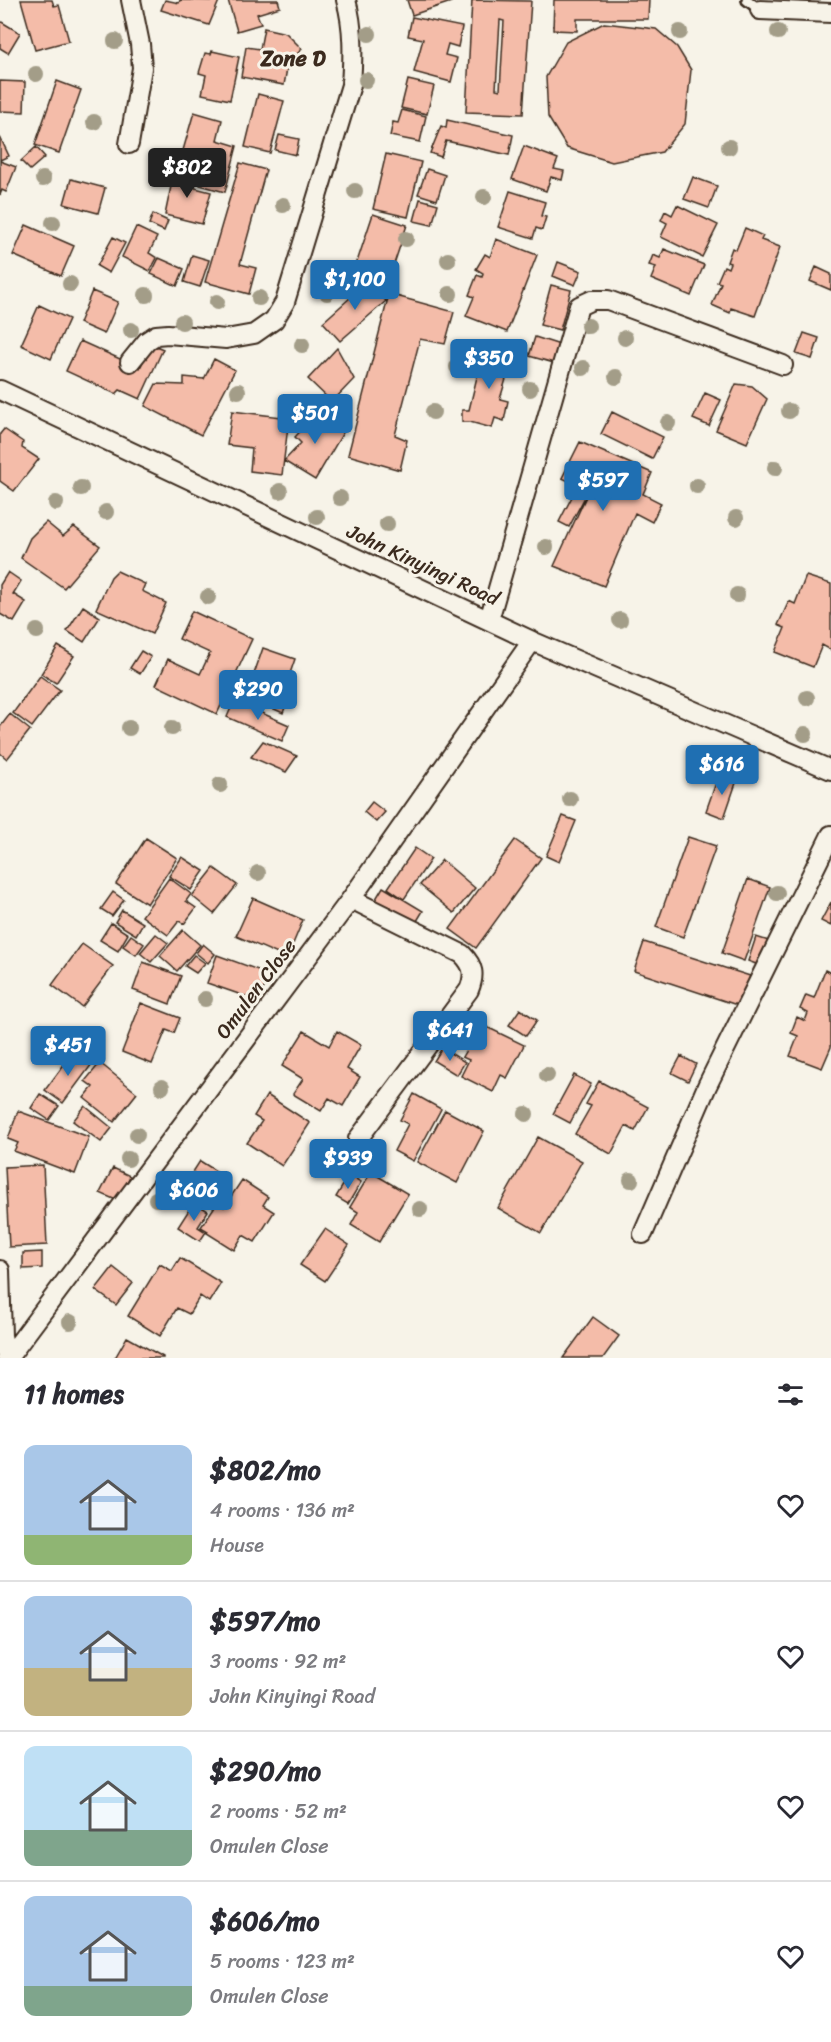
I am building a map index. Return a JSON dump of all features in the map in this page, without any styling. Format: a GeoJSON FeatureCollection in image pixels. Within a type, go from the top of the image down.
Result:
{"type":"FeatureCollection","features":[{"type":"Feature","properties":{"kind":"street"},"geometry":{"type":"LineString","coordinates":[[129,144],[142,68],[140,44],[130,0]]}},
{"type":"Feature","properties":{"kind":"street"},"geometry":{"type":"LineString","coordinates":[[130,362],[147,341],[156,335],[226,339],[254,334],[274,320],[285,302],[351,85],[353,49],[350,15],[346,0]]}},
{"type":"Feature","properties":{"kind":"street"},"geometry":{"type":"LineString","coordinates":[[754,5],[831,13]]}},
{"type":"Feature","properties":{"kind":"street"},"geometry":{"type":"LineString","coordinates":[[489,620],[579,306],[592,300],[608,300],[783,365]]}},
{"type":"Feature","properties":{"kind":"street","name":"John Kinyingi Road"},"geometry":{"type":"LineString","coordinates":[[0,390],[532,640],[831,770]]}},
{"type":"Feature","properties":{"kind":"street","name":"Omulen Close"},"geometry":{"type":"LineString","coordinates":[[7,1358],[351,899],[532,640]]}},
{"type":"Feature","properties":{"kind":"street"},"geometry":{"type":"LineString","coordinates":[[643,1234],[712,1076],[831,835]]}},
{"type":"Feature","properties":{"kind":"street"},"geometry":{"type":"LineString","coordinates":[[351,899],[462,954],[471,963],[473,971],[473,981],[469,990],[358,1139]]}},
{"type":"Feature","properties":{"kind":"street"},"geometry":{"type":"LineString","coordinates":[[0,1270],[2,1336],[7,1358]]}},
{"type":"Feature","properties":{"kind":"building"},"geometry":{"type":"Polygon","coordinates":[[[21,0],[52,0],[54,6],[59,5],[69,41],[35,50],[21,0]]]}},
{"type":"Feature","properties":{"kind":"building"},"geometry":{"type":"Polygon","coordinates":[[[165,0],[179,3],[180,0],[219,1],[209,25],[161,10],[165,0]]]}},
{"type":"Feature","properties":{"kind":"building"},"geometry":{"type":"Polygon","coordinates":[[[228,0],[278,0],[280,7],[257,14],[261,24],[237,31],[228,0]]]}},
{"type":"Feature","properties":{"kind":"building"},"geometry":{"type":"Polygon","coordinates":[[[407,0],[450,0],[451,2],[412,15],[407,0]]]}},
{"type":"Feature","properties":{"kind":"building"},"geometry":{"type":"Polygon","coordinates":[[[472,0],[531,1],[523,114],[466,112],[472,0]],[[500,20],[496,89],[500,90],[504,21],[500,20]]]}},
{"type":"Feature","properties":{"kind":"building"},"geometry":{"type":"Polygon","coordinates":[[[554,0],[649,0],[648,19],[577,19],[577,31],[553,30],[554,0]]]}},
{"type":"Feature","properties":{"kind":"building"},"geometry":{"type":"Polygon","coordinates":[[[412,17],[462,27],[458,47],[448,44],[445,55],[457,58],[451,82],[414,72],[423,39],[408,36],[412,17]]]}},
{"type":"Feature","properties":{"kind":"building"},"geometry":{"type":"Polygon","coordinates":[[[0,21],[20,33],[8,53],[0,48],[0,21]]]}},
{"type":"Feature","properties":{"kind":"building"},"geometry":{"type":"Polygon","coordinates":[[[604,23],[656,29],[677,47],[691,70],[685,124],[662,152],[612,162],[567,148],[548,117],[546,77],[566,42],[604,23]]]}},
{"type":"Feature","properties":{"kind":"building"},"geometry":{"type":"Polygon","coordinates":[[[264,28],[286,33],[302,49],[288,63],[284,85],[241,77],[246,47],[260,49],[264,28]]]}},
{"type":"Feature","properties":{"kind":"building"},"geometry":{"type":"Polygon","coordinates":[[[212,51],[239,57],[230,100],[202,94],[206,75],[199,73],[205,53],[211,54],[212,51]]]}},
{"type":"Feature","properties":{"kind":"building"},"geometry":{"type":"Polygon","coordinates":[[[408,80],[434,86],[427,114],[401,108],[408,80]]]}},
{"type":"Feature","properties":{"kind":"building"},"geometry":{"type":"Polygon","coordinates":[[[0,81],[25,82],[24,112],[0,111],[0,81]]]}},
{"type":"Feature","properties":{"kind":"building"},"geometry":{"type":"Polygon","coordinates":[[[57,81],[81,90],[59,153],[35,145],[57,81]]]}},
{"type":"Feature","properties":{"kind":"building"},"geometry":{"type":"Polygon","coordinates":[[[258,94],[284,101],[270,153],[245,147],[258,94]]]}},
{"type":"Feature","properties":{"kind":"building"},"geometry":{"type":"Polygon","coordinates":[[[402,110],[426,116],[420,142],[390,136],[393,122],[398,123],[402,110]]]}},
{"type":"Feature","properties":{"kind":"building"},"geometry":{"type":"Polygon","coordinates":[[[194,112],[222,120],[217,140],[237,146],[225,192],[200,185],[206,161],[182,154],[194,112]]]}},
{"type":"Feature","properties":{"kind":"building"},"geometry":{"type":"Polygon","coordinates":[[[447,120],[513,135],[509,155],[446,141],[441,157],[430,153],[441,126],[446,128],[447,120]]]}},
{"type":"Feature","properties":{"kind":"building"},"geometry":{"type":"Polygon","coordinates":[[[279,135],[299,139],[296,155],[275,150],[279,135]]]}},
{"type":"Feature","properties":{"kind":"building"},"geometry":{"type":"Polygon","coordinates":[[[0,137],[9,156],[0,160],[0,137]]]}},
{"type":"Feature","properties":{"kind":"building"},"geometry":{"type":"Polygon","coordinates":[[[524,146],[558,159],[554,169],[564,171],[562,180],[551,177],[546,191],[512,179],[524,146]]]}},
{"type":"Feature","properties":{"kind":"building"},"geometry":{"type":"Polygon","coordinates":[[[36,147],[45,157],[30,170],[21,161],[36,147]]]}},
{"type":"Feature","properties":{"kind":"building"},"geometry":{"type":"Polygon","coordinates":[[[386,154],[421,162],[408,217],[373,209],[386,154]]]}},
{"type":"Feature","properties":{"kind":"building"},"geometry":{"type":"Polygon","coordinates":[[[0,161],[16,167],[6,192],[2,190],[0,195],[0,161]]]}},
{"type":"Feature","properties":{"kind":"building"},"geometry":{"type":"Polygon","coordinates":[[[240,163],[266,170],[240,264],[256,268],[249,294],[205,282],[240,163]]]}},
{"type":"Feature","properties":{"kind":"building"},"geometry":{"type":"Polygon","coordinates":[[[427,169],[445,175],[437,200],[418,194],[427,169]]]}},
{"type":"Feature","properties":{"kind":"building"},"geometry":{"type":"Polygon","coordinates":[[[174,172],[197,177],[195,188],[211,192],[202,224],[165,215],[174,172]]]}},
{"type":"Feature","properties":{"kind":"building"},"geometry":{"type":"Polygon","coordinates":[[[693,177],[717,186],[709,208],[684,199],[693,177]]]}},
{"type":"Feature","properties":{"kind":"building"},"geometry":{"type":"Polygon","coordinates":[[[71,179],[105,188],[98,213],[64,204],[71,179]]]}},
{"type":"Feature","properties":{"kind":"building"},"geometry":{"type":"Polygon","coordinates":[[[510,191],[545,202],[541,216],[546,217],[542,230],[536,228],[533,238],[498,227],[510,191]]]}},
{"type":"Feature","properties":{"kind":"building"},"geometry":{"type":"Polygon","coordinates":[[[420,199],[438,204],[432,225],[414,221],[420,199]]]}},
{"type":"Feature","properties":{"kind":"building"},"geometry":{"type":"Polygon","coordinates":[[[677,205],[718,225],[702,257],[661,237],[667,223],[661,220],[665,211],[672,215],[677,205]]]}},
{"type":"Feature","properties":{"kind":"building"},"geometry":{"type":"Polygon","coordinates":[[[153,214],[168,221],[164,231],[149,224],[153,214]]]}},
{"type":"Feature","properties":{"kind":"building"},"geometry":{"type":"Polygon","coordinates":[[[373,214],[407,225],[390,276],[356,265],[373,214]]]}},
{"type":"Feature","properties":{"kind":"building"},"geometry":{"type":"Polygon","coordinates":[[[26,225],[74,246],[61,276],[13,255],[26,225]]]}},
{"type":"Feature","properties":{"kind":"building"},"geometry":{"type":"Polygon","coordinates":[[[136,227],[157,237],[149,253],[157,258],[150,271],[122,257],[136,227]]]}},
{"type":"Feature","properties":{"kind":"building"},"geometry":{"type":"Polygon","coordinates":[[[745,228],[763,236],[761,240],[780,247],[755,316],[731,308],[730,313],[712,305],[721,283],[717,282],[724,266],[728,268],[730,263],[727,262],[732,248],[736,250],[745,228]]]}},
{"type":"Feature","properties":{"kind":"building"},"geometry":{"type":"Polygon","coordinates":[[[113,237],[125,243],[109,273],[97,266],[113,237]]]}},
{"type":"Feature","properties":{"kind":"building"},"geometry":{"type":"Polygon","coordinates":[[[496,239],[537,255],[507,332],[466,316],[474,297],[469,295],[477,275],[482,277],[483,273],[476,269],[485,254],[490,257],[496,239]]]}},
{"type":"Feature","properties":{"kind":"building"},"geometry":{"type":"Polygon","coordinates":[[[664,249],[704,265],[691,296],[651,279],[656,267],[649,265],[653,255],[660,258],[664,249]]]}},
{"type":"Feature","properties":{"kind":"building"},"geometry":{"type":"Polygon","coordinates":[[[192,255],[209,260],[200,287],[184,282],[192,255]]]}},
{"type":"Feature","properties":{"kind":"building"},"geometry":{"type":"Polygon","coordinates":[[[159,258],[184,269],[177,286],[151,274],[159,258]]]}},
{"type":"Feature","properties":{"kind":"building"},"geometry":{"type":"Polygon","coordinates":[[[558,262],[581,271],[575,285],[553,276],[558,262]]]}},
{"type":"Feature","properties":{"kind":"building"},"geometry":{"type":"Polygon","coordinates":[[[816,267],[831,274],[831,290],[810,281],[816,267]]]}},
{"type":"Feature","properties":{"kind":"building"},"geometry":{"type":"Polygon","coordinates":[[[369,281],[386,301],[340,341],[323,322],[369,281]]]}},
{"type":"Feature","properties":{"kind":"building"},"geometry":{"type":"Polygon","coordinates":[[[551,285],[571,290],[560,330],[540,325],[551,285]]]}},
{"type":"Feature","properties":{"kind":"building"},"geometry":{"type":"Polygon","coordinates":[[[92,291],[118,302],[104,334],[79,323],[92,291]]]}},
{"type":"Feature","properties":{"kind":"building"},"geometry":{"type":"Polygon","coordinates":[[[389,294],[454,312],[445,344],[420,339],[395,435],[407,440],[400,470],[348,455],[389,294]]]}},
{"type":"Feature","properties":{"kind":"building"},"geometry":{"type":"Polygon","coordinates":[[[39,305],[69,319],[51,359],[21,345],[39,305]]]}},
{"type":"Feature","properties":{"kind":"building"},"geometry":{"type":"Polygon","coordinates":[[[804,333],[819,338],[812,359],[796,354],[804,333]]]}},
{"type":"Feature","properties":{"kind":"building"},"geometry":{"type":"Polygon","coordinates":[[[535,337],[560,345],[554,363],[529,356],[535,337]]]}},
{"type":"Feature","properties":{"kind":"building"},"geometry":{"type":"Polygon","coordinates":[[[80,341],[140,368],[151,344],[163,349],[140,399],[120,390],[116,394],[66,371],[80,341]]]}},
{"type":"Feature","properties":{"kind":"building"},"geometry":{"type":"Polygon","coordinates":[[[337,348],[354,379],[332,402],[308,379],[337,348]]]}},
{"type":"Feature","properties":{"kind":"building"},"geometry":{"type":"Polygon","coordinates":[[[493,350],[513,356],[500,399],[508,401],[504,421],[495,418],[492,428],[462,422],[462,410],[469,410],[483,352],[491,354],[493,350]]]}},
{"type":"Feature","properties":{"kind":"building"},"geometry":{"type":"Polygon","coordinates":[[[214,359],[235,370],[201,435],[145,406],[156,384],[184,385],[184,377],[204,379],[214,359]]]}},
{"type":"Feature","properties":{"kind":"building"},"geometry":{"type":"Polygon","coordinates":[[[736,384],[752,386],[767,399],[747,443],[716,430],[736,384]]]}},
{"type":"Feature","properties":{"kind":"building"},"geometry":{"type":"Polygon","coordinates":[[[705,393],[721,400],[709,426],[693,419],[705,393]]]}},
{"type":"Feature","properties":{"kind":"building"},"geometry":{"type":"Polygon","coordinates":[[[321,409],[344,431],[315,480],[284,461],[301,443],[295,437],[321,409]]]}},
{"type":"Feature","properties":{"kind":"building"},"geometry":{"type":"Polygon","coordinates":[[[232,411],[289,418],[282,475],[250,471],[252,448],[227,445],[232,411]]]}},
{"type":"Feature","properties":{"kind":"building"},"geometry":{"type":"Polygon","coordinates":[[[612,412],[663,437],[652,459],[601,434],[612,412]]]}},
{"type":"Feature","properties":{"kind":"building"},"geometry":{"type":"Polygon","coordinates":[[[4,429],[23,442],[22,448],[39,459],[14,491],[0,481],[0,434],[4,429]]]}},
{"type":"Feature","properties":{"kind":"building"},"geometry":{"type":"Polygon","coordinates":[[[580,442],[652,473],[643,494],[661,503],[652,522],[635,513],[604,586],[554,566],[589,490],[562,478],[580,442]]]}},
{"type":"Feature","properties":{"kind":"building"},"geometry":{"type":"Polygon","coordinates":[[[577,487],[587,493],[569,527],[559,522],[577,487]]]}},
{"type":"Feature","properties":{"kind":"building"},"geometry":{"type":"Polygon","coordinates":[[[46,522],[63,536],[74,527],[100,546],[64,588],[21,558],[30,538],[46,522]]]}},
{"type":"Feature","properties":{"kind":"building"},"geometry":{"type":"Polygon","coordinates":[[[117,571],[145,584],[142,591],[166,603],[152,634],[96,609],[111,577],[117,571]]]}},
{"type":"Feature","properties":{"kind":"building"},"geometry":{"type":"Polygon","coordinates":[[[8,572],[21,581],[13,594],[26,602],[14,622],[0,614],[0,585],[8,572]]]}},
{"type":"Feature","properties":{"kind":"building"},"geometry":{"type":"Polygon","coordinates":[[[806,576],[831,584],[831,650],[822,645],[813,667],[775,652],[785,628],[778,625],[789,601],[795,604],[806,576]]]}},
{"type":"Feature","properties":{"kind":"building"},"geometry":{"type":"Polygon","coordinates":[[[83,606],[100,617],[84,642],[67,631],[83,606]]]}},
{"type":"Feature","properties":{"kind":"building"},"geometry":{"type":"Polygon","coordinates":[[[192,611],[252,639],[217,714],[156,685],[168,659],[200,674],[210,653],[179,639],[192,611]]]}},
{"type":"Feature","properties":{"kind":"building"},"geometry":{"type":"Polygon","coordinates":[[[58,646],[74,656],[56,683],[41,674],[58,646]]]}},
{"type":"Feature","properties":{"kind":"building"},"geometry":{"type":"Polygon","coordinates":[[[263,648],[295,659],[286,685],[254,674],[263,648]]]}},
{"type":"Feature","properties":{"kind":"building"},"geometry":{"type":"Polygon","coordinates":[[[141,651],[151,657],[140,674],[130,668],[141,651]]]}},
{"type":"Feature","properties":{"kind":"building"},"geometry":{"type":"Polygon","coordinates":[[[40,676],[60,690],[32,727],[13,713],[40,676]]]}},
{"type":"Feature","properties":{"kind":"building"},"geometry":{"type":"Polygon","coordinates":[[[279,689],[290,694],[283,713],[272,708],[279,689]]]}},
{"type":"Feature","properties":{"kind":"building"},"geometry":{"type":"Polygon","coordinates":[[[234,701],[289,725],[282,741],[227,717],[234,701]]]}},
{"type":"Feature","properties":{"kind":"building"},"geometry":{"type":"Polygon","coordinates":[[[10,714],[30,730],[7,759],[0,753],[0,727],[10,714]]]}},
{"type":"Feature","properties":{"kind":"building"},"geometry":{"type":"Polygon","coordinates":[[[263,741],[297,756],[286,772],[251,757],[263,741]]]}},
{"type":"Feature","properties":{"kind":"building"},"geometry":{"type":"Polygon","coordinates":[[[719,774],[737,780],[724,818],[706,811],[719,774]]]}},
{"type":"Feature","properties":{"kind":"building"},"geometry":{"type":"Polygon","coordinates":[[[372,802],[385,812],[376,822],[364,812],[372,802]]]}},
{"type":"Feature","properties":{"kind":"building"},"geometry":{"type":"Polygon","coordinates":[[[563,816],[576,821],[559,862],[546,856],[563,816]]]}},
{"type":"Feature","properties":{"kind":"building"},"geometry":{"type":"Polygon","coordinates":[[[688,837],[716,846],[683,937],[656,927],[688,837]]]}},
{"type":"Feature","properties":{"kind":"building"},"geometry":{"type":"Polygon","coordinates":[[[146,838],[177,858],[147,904],[116,884],[146,838]]]}},
{"type":"Feature","properties":{"kind":"building"},"geometry":{"type":"Polygon","coordinates":[[[515,840],[541,858],[476,948],[450,929],[515,840]]]}},
{"type":"Feature","properties":{"kind":"building"},"geometry":{"type":"Polygon","coordinates":[[[415,848],[431,859],[404,899],[388,888],[415,848]]]}},
{"type":"Feature","properties":{"kind":"building"},"geometry":{"type":"Polygon","coordinates":[[[182,857],[204,871],[191,890],[169,876],[182,857]]]}},
{"type":"Feature","properties":{"kind":"building"},"geometry":{"type":"Polygon","coordinates":[[[442,860],[475,888],[454,913],[420,885],[442,860]]]}},
{"type":"Feature","properties":{"kind":"building"},"geometry":{"type":"Polygon","coordinates":[[[214,868],[237,885],[214,914],[192,896],[214,868]]]}},
{"type":"Feature","properties":{"kind":"building"},"geometry":{"type":"Polygon","coordinates":[[[169,878],[191,894],[186,901],[196,908],[184,924],[179,921],[168,935],[142,916],[169,878]]]}},
{"type":"Feature","properties":{"kind":"building"},"geometry":{"type":"Polygon","coordinates":[[[748,879],[770,887],[744,961],[722,953],[748,879]]]}},
{"type":"Feature","properties":{"kind":"building"},"geometry":{"type":"Polygon","coordinates":[[[383,887],[423,911],[414,926],[374,902],[383,887]]]}},
{"type":"Feature","properties":{"kind":"building"},"geometry":{"type":"Polygon","coordinates":[[[113,892],[124,900],[112,916],[101,909],[113,892]]]}},
{"type":"Feature","properties":{"kind":"building"},"geometry":{"type":"Polygon","coordinates":[[[253,898],[303,920],[287,958],[236,936],[253,898]]]}},
{"type":"Feature","properties":{"kind":"building"},"geometry":{"type":"Polygon","coordinates":[[[831,902],[831,926],[821,921],[831,902]]]}},
{"type":"Feature","properties":{"kind":"building"},"geometry":{"type":"Polygon","coordinates":[[[122,910],[143,923],[136,935],[115,922],[122,910]]]}},
{"type":"Feature","properties":{"kind":"building"},"geometry":{"type":"Polygon","coordinates":[[[111,923],[128,934],[118,951],[100,940],[111,923]]]}},
{"type":"Feature","properties":{"kind":"building"},"geometry":{"type":"Polygon","coordinates":[[[183,930],[200,945],[177,971],[160,956],[183,930]]]}},
{"type":"Feature","properties":{"kind":"building"},"geometry":{"type":"Polygon","coordinates":[[[156,934],[168,943],[151,962],[140,953],[156,934]]]}},
{"type":"Feature","properties":{"kind":"building"},"geometry":{"type":"Polygon","coordinates":[[[131,935],[144,944],[136,955],[123,946],[131,935]]]}},
{"type":"Feature","properties":{"kind":"building"},"geometry":{"type":"Polygon","coordinates":[[[756,937],[772,942],[764,967],[748,961],[756,937]]]}},
{"type":"Feature","properties":{"kind":"building"},"geometry":{"type":"Polygon","coordinates":[[[644,942],[750,976],[740,1006],[634,971],[644,942]]]}},
{"type":"Feature","properties":{"kind":"building"},"geometry":{"type":"Polygon","coordinates":[[[82,944],[113,966],[82,1007],[52,985],[82,944]]]}},
{"type":"Feature","properties":{"kind":"building"},"geometry":{"type":"Polygon","coordinates":[[[203,944],[215,954],[208,963],[196,953],[203,944]]]}},
{"type":"Feature","properties":{"kind":"building"},"geometry":{"type":"Polygon","coordinates":[[[194,955],[205,963],[196,973],[185,966],[194,955]]]}},
{"type":"Feature","properties":{"kind":"building"},"geometry":{"type":"Polygon","coordinates":[[[217,955],[269,974],[259,1001],[207,983],[217,955]]]}},
{"type":"Feature","properties":{"kind":"building"},"geometry":{"type":"Polygon","coordinates":[[[143,962],[181,976],[170,1004],[133,990],[143,962]]]}},
{"type":"Feature","properties":{"kind":"building"},"geometry":{"type":"Polygon","coordinates":[[[825,970],[831,973],[831,1047],[822,1068],[790,1056],[798,1036],[791,1033],[797,1017],[805,1021],[808,1013],[800,1009],[806,995],[814,998],[825,970]]]}},
{"type":"Feature","properties":{"kind":"building"},"geometry":{"type":"Polygon","coordinates":[[[141,1003],[180,1018],[174,1033],[166,1030],[152,1064],[122,1052],[141,1003]]]}},
{"type":"Feature","properties":{"kind":"building"},"geometry":{"type":"Polygon","coordinates":[[[520,1009],[537,1020],[526,1036],[509,1025],[520,1009]]]}},
{"type":"Feature","properties":{"kind":"building"},"geometry":{"type":"Polygon","coordinates":[[[468,1018],[524,1045],[507,1078],[501,1075],[493,1092],[461,1076],[469,1060],[462,1057],[466,1050],[456,1045],[468,1018]]]}},
{"type":"Feature","properties":{"kind":"building"},"geometry":{"type":"Polygon","coordinates":[[[304,1031],[329,1046],[337,1031],[361,1045],[347,1069],[360,1077],[343,1106],[329,1098],[321,1111],[293,1094],[303,1079],[282,1066],[304,1031]]]}},
{"type":"Feature","properties":{"kind":"building"},"geometry":{"type":"Polygon","coordinates":[[[442,1048],[465,1062],[457,1075],[434,1061],[442,1048]]]}},
{"type":"Feature","properties":{"kind":"building"},"geometry":{"type":"Polygon","coordinates":[[[74,1051],[92,1064],[63,1103],[45,1090],[74,1051]]]}},
{"type":"Feature","properties":{"kind":"building"},"geometry":{"type":"Polygon","coordinates":[[[681,1056],[696,1064],[688,1081],[672,1073],[681,1056]]]}},
{"type":"Feature","properties":{"kind":"building"},"geometry":{"type":"Polygon","coordinates":[[[100,1063],[137,1093],[114,1122],[84,1098],[93,1087],[85,1081],[100,1063]]]}},
{"type":"Feature","properties":{"kind":"building"},"geometry":{"type":"Polygon","coordinates":[[[574,1075],[591,1084],[570,1123],[553,1114],[574,1075]]]}},
{"type":"Feature","properties":{"kind":"building"},"geometry":{"type":"Polygon","coordinates":[[[599,1081],[648,1107],[635,1131],[626,1126],[611,1154],[575,1134],[591,1106],[586,1104],[599,1081]]]}},
{"type":"Feature","properties":{"kind":"building"},"geometry":{"type":"Polygon","coordinates":[[[40,1094],[59,1106],[49,1120],[31,1108],[40,1094]]]}},
{"type":"Feature","properties":{"kind":"building"},"geometry":{"type":"Polygon","coordinates":[[[414,1094],[441,1109],[413,1161],[394,1151],[408,1124],[400,1120],[414,1094]]]}},
{"type":"Feature","properties":{"kind":"building"},"geometry":{"type":"Polygon","coordinates":[[[267,1095],[310,1123],[282,1166],[247,1143],[262,1121],[254,1116],[267,1095]]]}},
{"type":"Feature","properties":{"kind":"building"},"geometry":{"type":"Polygon","coordinates":[[[85,1106],[112,1128],[101,1142],[73,1121],[85,1106]]]}},
{"type":"Feature","properties":{"kind":"building"},"geometry":{"type":"Polygon","coordinates":[[[445,1110],[484,1131],[457,1183],[417,1162],[445,1110]]]}},
{"type":"Feature","properties":{"kind":"building"},"geometry":{"type":"Polygon","coordinates":[[[18,1111],[89,1137],[75,1174],[14,1151],[18,1143],[8,1139],[18,1111]]]}},
{"type":"Feature","properties":{"kind":"building"},"geometry":{"type":"Polygon","coordinates":[[[538,1137],[582,1161],[541,1233],[498,1208],[538,1137]]]}},
{"type":"Feature","properties":{"kind":"building"},"geometry":{"type":"Polygon","coordinates":[[[200,1161],[224,1176],[206,1204],[182,1189],[200,1161]]]}},
{"type":"Feature","properties":{"kind":"building"},"geometry":{"type":"Polygon","coordinates":[[[43,1165],[47,1245],[9,1247],[5,1167],[43,1165]]]}},
{"type":"Feature","properties":{"kind":"building"},"geometry":{"type":"Polygon","coordinates":[[[113,1168],[130,1176],[118,1201],[100,1193],[113,1168]]]}},
{"type":"Feature","properties":{"kind":"building"},"geometry":{"type":"Polygon","coordinates":[[[371,1172],[408,1194],[379,1242],[351,1225],[358,1212],[350,1207],[371,1172]]]}},
{"type":"Feature","properties":{"kind":"building"},"geometry":{"type":"Polygon","coordinates":[[[349,1175],[361,1182],[348,1204],[336,1197],[349,1175]]]}},
{"type":"Feature","properties":{"kind":"building"},"geometry":{"type":"Polygon","coordinates":[[[242,1180],[268,1197],[263,1205],[274,1212],[255,1242],[243,1235],[234,1250],[201,1227],[217,1203],[224,1207],[242,1180]]]}},
{"type":"Feature","properties":{"kind":"building"},"geometry":{"type":"Polygon","coordinates":[[[194,1202],[208,1211],[198,1227],[206,1232],[200,1241],[178,1227],[194,1202]]]}},
{"type":"Feature","properties":{"kind":"building"},"geometry":{"type":"Polygon","coordinates":[[[325,1229],[349,1245],[325,1281],[300,1265],[325,1229]]]}},
{"type":"Feature","properties":{"kind":"building"},"geometry":{"type":"Polygon","coordinates":[[[42,1252],[42,1268],[23,1269],[23,1253],[42,1252]]]}},
{"type":"Feature","properties":{"kind":"building"},"geometry":{"type":"Polygon","coordinates":[[[180,1258],[221,1283],[209,1302],[200,1296],[189,1314],[177,1308],[160,1336],[128,1316],[160,1264],[172,1271],[180,1258]]]}},
{"type":"Feature","properties":{"kind":"building"},"geometry":{"type":"Polygon","coordinates":[[[113,1267],[133,1283],[116,1305],[95,1290],[113,1267]]]}},
{"type":"Feature","properties":{"kind":"building"},"geometry":{"type":"Polygon","coordinates":[[[593,1317],[619,1336],[603,1358],[563,1358],[593,1317]]]}},
{"type":"Feature","properties":{"kind":"building"},"geometry":{"type":"Polygon","coordinates":[[[127,1337],[163,1357],[163,1358],[115,1358],[127,1337]]]}},
{"type":"Feature","properties":{"kind":"district","name":"Zone D"},"geometry":{"type":"Point","coordinates":[293,58]}}]}
